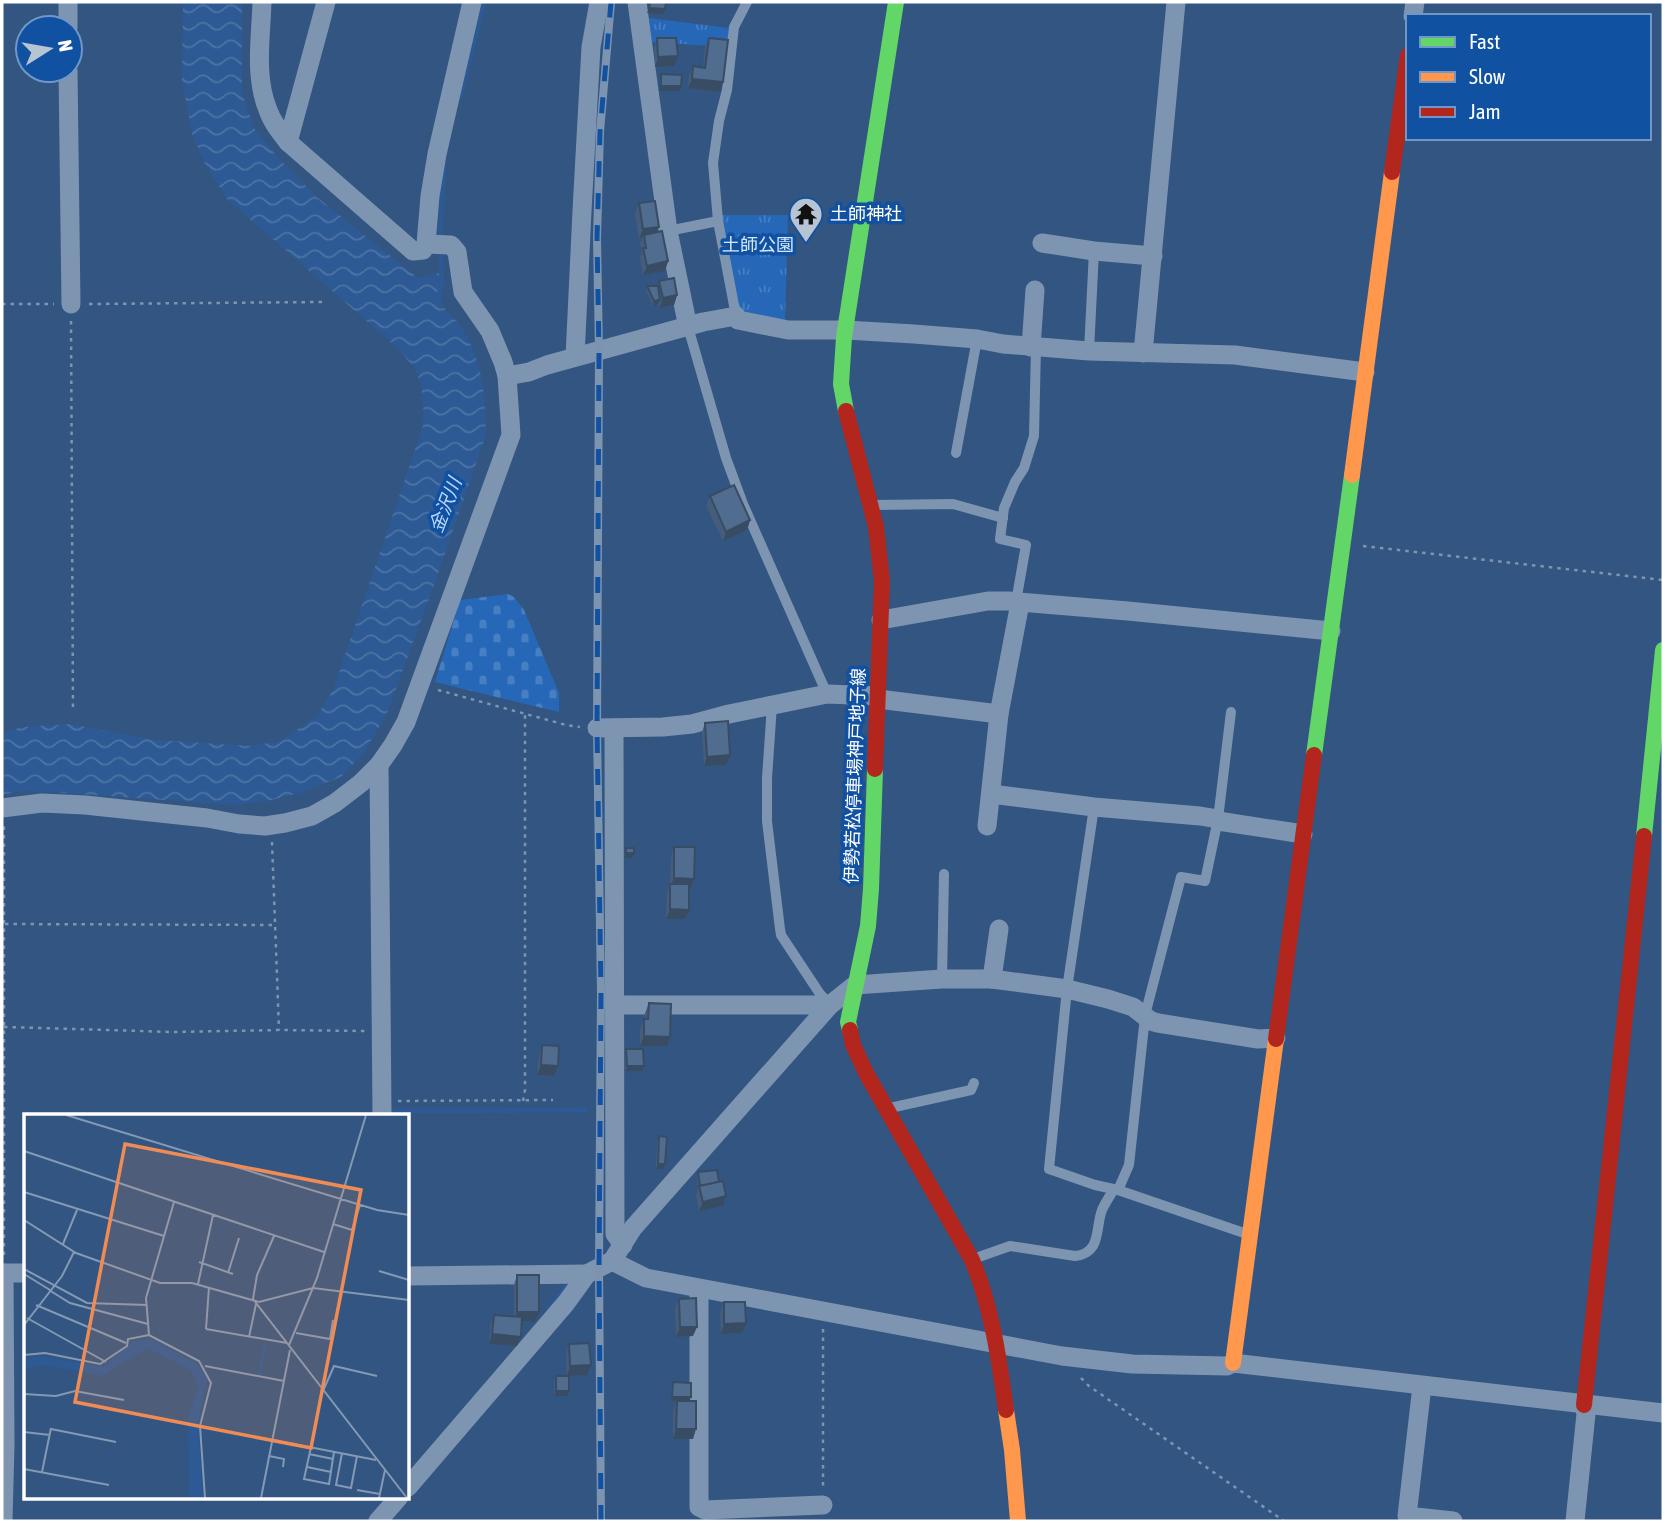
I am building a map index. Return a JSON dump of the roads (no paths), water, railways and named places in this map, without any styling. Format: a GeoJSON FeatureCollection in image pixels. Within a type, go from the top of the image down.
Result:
{"type":"FeatureCollection","features":[{"type":"Feature","properties":{"kind":"street"},"geometry":{"type":"LineString","coordinates":[[3,808],[42,803],[85,805],[265,826],[312,816],[335,803],[379,765],[406,722],[511,435],[508,376],[490,331],[463,292],[457,252],[451,245],[435,245],[413,251],[288,142],[275,125],[267,109],[260,75],[262,2]]}},
{"type":"Feature","properties":{"kind":"street"},"geometry":{"type":"LineString","coordinates":[[288,142],[326,2]]}},
{"type":"Feature","properties":{"kind":"street"},"geometry":{"type":"LineString","coordinates":[[435,245],[430,196],[472,2]]}},
{"type":"Feature","properties":{"kind":"street"},"geometry":{"type":"LineString","coordinates":[[575,357],[592,47],[598,2]]}},
{"type":"Feature","properties":{"kind":"street"},"geometry":{"type":"LineString","coordinates":[[637,2],[668,231],[688,327]]}},
{"type":"Feature","properties":{"kind":"street","name":"伊勢若松停車場神戸地子線"},"geometry":{"type":"LineString","coordinates":[[896,2],[844,337],[841,384],[849,428],[880,548],[882,582],[871,889],[867,926],[848,1023],[853,1045],[866,1073],[972,1260],[983,1286],[997,1344],[1012,1450],[1018,1521]]}},
{"type":"Feature","properties":{"kind":"street"},"geometry":{"type":"LineString","coordinates":[[1143,353],[1175,2]]}},
{"type":"Feature","properties":{"kind":"street"},"geometry":{"type":"LineString","coordinates":[[1233,1363],[1406,70]]}},
{"type":"Feature","properties":{"kind":"street"},"geometry":{"type":"LineString","coordinates":[[68,84],[71,304]]}},
{"type":"Feature","properties":{"kind":"street"},"geometry":{"type":"LineString","coordinates":[[1042,243],[1153,256]]}},
{"type":"Feature","properties":{"kind":"street"},"geometry":{"type":"LineString","coordinates":[[1034,347],[1035,290]]}},
{"type":"Feature","properties":{"kind":"street"},"geometry":{"type":"LineString","coordinates":[[508,376],[703,322],[736,316],[738,320],[788,330],[846,330],[977,339],[1089,351],[1235,355],[1366,372]]}},
{"type":"Feature","properties":{"kind":"street"},"geometry":{"type":"LineString","coordinates":[[881,620],[988,601],[1128,611],[1331,631]]}},
{"type":"Feature","properties":{"kind":"street"},"geometry":{"type":"LineString","coordinates":[[987,826],[999,714],[1018,602]]}},
{"type":"Feature","properties":{"kind":"street"},"geometry":{"type":"LineString","coordinates":[[1575,1521],[1586,1414],[1584,1405],[1663,650]]}},
{"type":"Feature","properties":{"kind":"street"},"geometry":{"type":"LineString","coordinates":[[999,714],[878,697],[827,694],[692,724],[606,728],[614,1005],[617,1253],[646,1278],[1062,1356],[1132,1364],[1227,1366],[1233,1363],[1663,1413]]}},
{"type":"Feature","properties":{"kind":"street"},"geometry":{"type":"LineString","coordinates":[[379,765],[382,1108]]}},
{"type":"Feature","properties":{"kind":"street"},"geometry":{"type":"LineString","coordinates":[[991,794],[1094,807],[1200,816],[1303,834]]}},
{"type":"Feature","properties":{"kind":"street"},"geometry":{"type":"LineString","coordinates":[[992,979],[999,929]]}},
{"type":"Feature","properties":{"kind":"street"},"geometry":{"type":"LineString","coordinates":[[410,1482],[566,1303],[587,1274],[617,1253],[633,1228],[830,1005],[855,985],[942,979],[992,979],[1067,989],[1133,1007],[1158,1023],[1258,1039],[1276,1038]]}},
{"type":"Feature","properties":{"kind":"street"},"geometry":{"type":"LineString","coordinates":[[614,1005],[830,1005]]}},
{"type":"Feature","properties":{"kind":"street"},"geometry":{"type":"LineString","coordinates":[[3,1519],[3,1273],[24,1273]]}},
{"type":"Feature","properties":{"kind":"street"},"geometry":{"type":"LineString","coordinates":[[410,1276],[587,1274]]}},
{"type":"Feature","properties":{"kind":"street"},"geometry":{"type":"LineString","coordinates":[[699,1289],[699,1507],[705,1510],[823,1505]]}},
{"type":"Feature","properties":{"kind":"street"},"geometry":{"type":"LineString","coordinates":[[1422,1386],[1407,1516],[1453,1521]]}},
{"type":"Feature","properties":{"kind":"street"},"geometry":{"type":"LineString","coordinates":[[379,1521],[397,1498]]}},
{"type":"Feature","properties":{"kind":"lane"},"geometry":{"type":"LineString","coordinates":[[736,316],[718,221],[713,163],[727,90],[734,27],[747,2]]}},
{"type":"Feature","properties":{"kind":"lane"},"geometry":{"type":"LineString","coordinates":[[668,231],[718,221]]}},
{"type":"Feature","properties":{"kind":"lane"},"geometry":{"type":"LineString","coordinates":[[1089,351],[1094,251]]}},
{"type":"Feature","properties":{"kind":"lane"},"geometry":{"type":"LineString","coordinates":[[688,327],[726,458],[743,503],[827,694]]}},
{"type":"Feature","properties":{"kind":"lane"},"geometry":{"type":"LineString","coordinates":[[956,453],[977,339]]}},
{"type":"Feature","properties":{"kind":"lane"},"geometry":{"type":"LineString","coordinates":[[1018,602],[1026,545],[1000,539],[1004,508],[1024,468],[1034,436],[1034,347]]}},
{"type":"Feature","properties":{"kind":"lane"},"geometry":{"type":"LineString","coordinates":[[871,505],[953,504],[1003,518]]}},
{"type":"Feature","properties":{"kind":"lane"},"geometry":{"type":"LineString","coordinates":[[772,705],[767,821],[781,935],[830,1005]]}},
{"type":"Feature","properties":{"kind":"lane"},"geometry":{"type":"LineString","coordinates":[[972,1260],[1010,1245],[1084,1255],[1098,1236],[1101,1212],[1129,1165],[1144,1026],[1181,877],[1205,881],[1218,820],[1231,712]]}},
{"type":"Feature","properties":{"kind":"lane"},"geometry":{"type":"LineString","coordinates":[[1094,807],[1067,989],[1049,1169],[1250,1235]]}},
{"type":"Feature","properties":{"kind":"lane"},"geometry":{"type":"LineString","coordinates":[[942,979],[944,874]]}},
{"type":"Feature","properties":{"kind":"lane"},"geometry":{"type":"LineString","coordinates":[[887,1108],[971,1090],[974,1083]]}},
{"type":"Feature","properties":{"kind":"water","name":"金沢川"},"geometry":{"type":"Polygon","coordinates":[[[183,2],[242,2],[242,93],[254,128],[282,162],[318,198],[418,278],[440,273],[441,303],[459,324],[479,366],[484,395],[485,438],[387,713],[365,751],[341,777],[300,793],[237,805],[51,792],[21,791],[2,795],[2,732],[24,727],[70,724],[155,740],[251,746],[280,741],[316,717],[333,690],[423,426],[421,387],[413,366],[394,345],[228,200],[205,164],[192,134],[182,80],[183,2]]]}},
{"type":"Feature","properties":{"kind":"waterway"},"geometry":{"type":"LineString","coordinates":[[460,97],[484,2]]}},
{"type":"Feature","properties":{"kind":"waterway"},"geometry":{"type":"LineString","coordinates":[[438,298],[442,285],[440,235],[444,165]]}},
{"type":"Feature","properties":{"kind":"waterway"},"geometry":{"type":"LineString","coordinates":[[391,1111],[585,1110]]}},
{"type":"Feature","properties":{"kind":"waterway"},"geometry":{"type":"LineString","coordinates":[[551,1306],[566,1286]]}},
{"type":"Feature","properties":{"kind":"railway"},"geometry":{"type":"LineString","coordinates":[[601,1521],[597,238],[600,132],[611,2]]}},
{"type":"Feature","properties":{"kind":"place","name":"土師神社"},"geometry":{"type":"Point","coordinates":[806,244]}},
{"type":"Feature","properties":{"kind":"park label","name":"土師公園"},"geometry":{"type":"Point","coordinates":[758,245]}}]}
